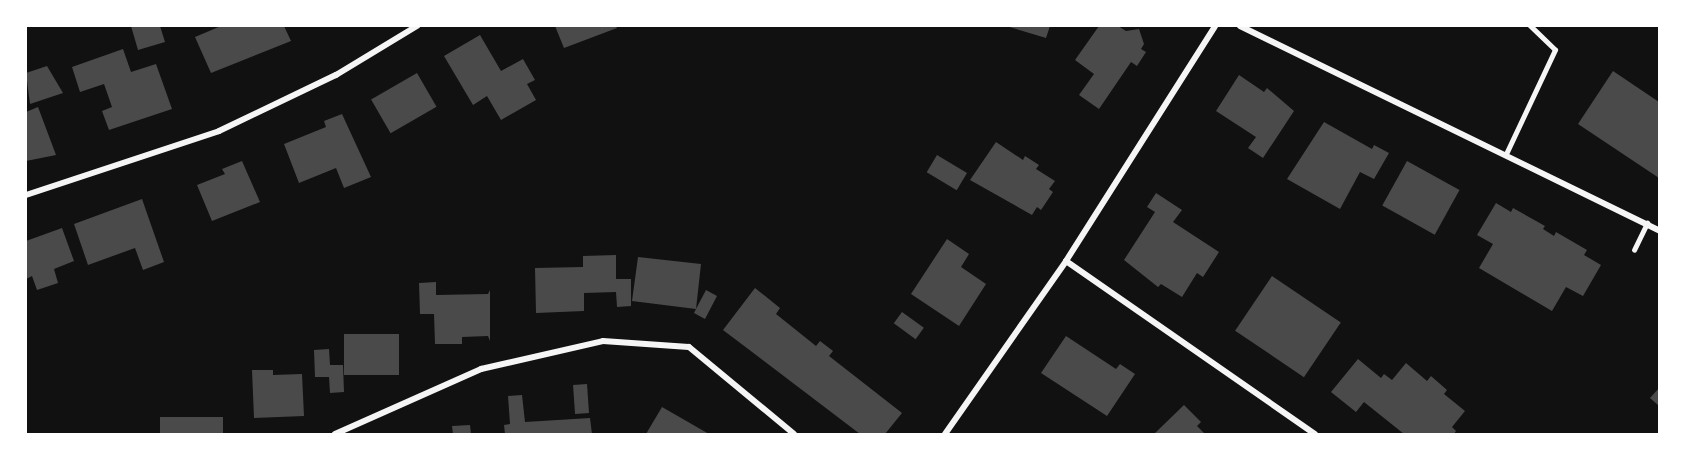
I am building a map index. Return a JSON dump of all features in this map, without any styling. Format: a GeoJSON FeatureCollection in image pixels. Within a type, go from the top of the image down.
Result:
{"type":"FeatureCollection","features":[{"type":"Feature","properties":{"kind":"street"},"geometry":{"type":"LineString","coordinates":[[26,195],[219,131],[336,75],[417,26]]}},
{"type":"Feature","properties":{"kind":"street"},"geometry":{"type":"LineString","coordinates":[[945,435],[1066,261],[1215,26]]}},
{"type":"Feature","properties":{"kind":"street"},"geometry":{"type":"LineString","coordinates":[[1240,26],[1506,154],[1659,231]]}},
{"type":"Feature","properties":{"kind":"street"},"geometry":{"type":"LineString","coordinates":[[1066,261],[1315,435]]}},
{"type":"Feature","properties":{"kind":"street"},"geometry":{"type":"LineString","coordinates":[[335,435],[481,369],[603,341],[689,347],[794,435]]}},
{"type":"Feature","properties":{"kind":"lane"},"geometry":{"type":"LineString","coordinates":[[1506,154],[1555,50],[1530,26]]}},
{"type":"Feature","properties":{"kind":"lane"},"geometry":{"type":"LineString","coordinates":[[1634,250],[1647,223]]}},
{"type":"Feature","properties":{"kind":"building"},"geometry":{"type":"Polygon","coordinates":[[[131,26],[160,26],[165,42],[138,50],[131,26]]]}},
{"type":"Feature","properties":{"kind":"building"},"geometry":{"type":"Polygon","coordinates":[[[221,26],[284,26],[291,41],[211,73],[195,37],[221,26]]]}},
{"type":"Feature","properties":{"kind":"building"},"geometry":{"type":"Polygon","coordinates":[[[555,26],[616,26],[617,28],[564,48],[555,26]]]}},
{"type":"Feature","properties":{"kind":"building"},"geometry":{"type":"Polygon","coordinates":[[[1006,26],[1050,26],[1046,38],[1006,26]]]}},
{"type":"Feature","properties":{"kind":"building"},"geometry":{"type":"Polygon","coordinates":[[[1099,26],[1118,26],[1126,31],[1139,29],[1144,44],[1141,49],[1146,52],[1137,66],[1131,62],[1099,109],[1079,95],[1094,74],[1075,60],[1099,26]]]}},
{"type":"Feature","properties":{"kind":"building"},"geometry":{"type":"Polygon","coordinates":[[[480,35],[501,71],[523,59],[535,80],[527,84],[536,100],[501,120],[487,96],[473,105],[444,56],[480,35]]]}},
{"type":"Feature","properties":{"kind":"building"},"geometry":{"type":"Polygon","coordinates":[[[123,49],[131,72],[156,64],[172,109],[109,130],[102,111],[112,107],[104,84],[80,92],[72,67],[123,49]]]}},
{"type":"Feature","properties":{"kind":"building"},"geometry":{"type":"Polygon","coordinates":[[[47,66],[63,93],[30,104],[26,73],[47,66]]]}},
{"type":"Feature","properties":{"kind":"building"},"geometry":{"type":"Polygon","coordinates":[[[1613,71],[1659,102],[1659,178],[1578,124],[1613,71]]]}},
{"type":"Feature","properties":{"kind":"building"},"geometry":{"type":"Polygon","coordinates":[[[417,73],[436,107],[391,133],[371,100],[417,73]]]}},
{"type":"Feature","properties":{"kind":"building"},"geometry":{"type":"Polygon","coordinates":[[[1239,75],[1264,92],[1267,88],[1294,111],[1263,158],[1248,148],[1256,137],[1216,111],[1239,75]]]}},
{"type":"Feature","properties":{"kind":"building"},"geometry":{"type":"Polygon","coordinates":[[[38,107],[56,155],[26,161],[26,112],[38,107]]]}},
{"type":"Feature","properties":{"kind":"building"},"geometry":{"type":"Polygon","coordinates":[[[342,114],[371,177],[344,188],[336,168],[299,183],[284,144],[326,127],[324,121],[342,114]]]}},
{"type":"Feature","properties":{"kind":"building"},"geometry":{"type":"Polygon","coordinates":[[[1324,122],[1372,149],[1374,145],[1389,153],[1374,179],[1360,172],[1340,209],[1287,179],[1324,122]]]}},
{"type":"Feature","properties":{"kind":"building"},"geometry":{"type":"Polygon","coordinates":[[[996,142],[1023,160],[1025,156],[1039,165],[1036,169],[1055,181],[1049,189],[1053,192],[1041,210],[1037,207],[1032,215],[970,180],[996,142]]]}},
{"type":"Feature","properties":{"kind":"building"},"geometry":{"type":"Polygon","coordinates":[[[937,155],[967,173],[957,190],[927,172],[937,155]]]}},
{"type":"Feature","properties":{"kind":"building"},"geometry":{"type":"Polygon","coordinates":[[[242,161],[260,202],[212,221],[197,185],[225,174],[222,169],[242,161]]]}},
{"type":"Feature","properties":{"kind":"building"},"geometry":{"type":"Polygon","coordinates":[[[1407,161],[1459,190],[1435,235],[1382,206],[1407,161]]]}},
{"type":"Feature","properties":{"kind":"building"},"geometry":{"type":"Polygon","coordinates":[[[1156,193],[1182,210],[1173,222],[1219,252],[1203,277],[1197,273],[1182,297],[1161,284],[1158,287],[1124,260],[1155,212],[1147,207],[1156,193]]]}},
{"type":"Feature","properties":{"kind":"building"},"geometry":{"type":"Polygon","coordinates":[[[142,199],[164,262],[143,270],[135,248],[88,265],[74,224],[142,199]]]}},
{"type":"Feature","properties":{"kind":"building"},"geometry":{"type":"Polygon","coordinates":[[[1496,203],[1511,212],[1513,208],[1545,226],[1543,229],[1554,236],[1556,232],[1587,250],[1584,255],[1601,265],[1583,296],[1566,287],[1552,311],[1479,268],[1493,244],[1477,235],[1496,203]]]}},
{"type":"Feature","properties":{"kind":"building"},"geometry":{"type":"Polygon","coordinates":[[[62,228],[74,261],[54,269],[58,283],[37,290],[32,276],[26,279],[26,241],[62,228]]]}},
{"type":"Feature","properties":{"kind":"building"},"geometry":{"type":"Polygon","coordinates":[[[947,239],[969,254],[961,267],[986,284],[959,326],[911,294],[947,239]]]}},
{"type":"Feature","properties":{"kind":"building"},"geometry":{"type":"Polygon","coordinates":[[[616,255],[616,279],[631,279],[631,306],[617,307],[616,292],[584,293],[584,311],[536,313],[535,268],[583,267],[583,256],[616,255]]]}},
{"type":"Feature","properties":{"kind":"building"},"geometry":{"type":"Polygon","coordinates":[[[638,257],[701,264],[696,309],[632,301],[638,257]]]}},
{"type":"Feature","properties":{"kind":"building"},"geometry":{"type":"Polygon","coordinates":[[[1272,276],[1341,322],[1304,377],[1235,331],[1272,276]]]}},
{"type":"Feature","properties":{"kind":"building"},"geometry":{"type":"Polygon","coordinates":[[[436,282],[436,295],[488,294],[490,290],[490,341],[488,336],[462,337],[462,344],[435,344],[434,314],[420,314],[419,283],[436,282]]]}},
{"type":"Feature","properties":{"kind":"building"},"geometry":{"type":"Polygon","coordinates":[[[755,288],[780,308],[776,314],[816,346],[820,341],[833,351],[829,356],[902,413],[885,434],[860,434],[723,330],[755,288]]]}},
{"type":"Feature","properties":{"kind":"building"},"geometry":{"type":"Polygon","coordinates":[[[706,290],[717,296],[705,319],[694,313],[706,290]]]}},
{"type":"Feature","properties":{"kind":"building"},"geometry":{"type":"Polygon","coordinates":[[[902,312],[924,328],[916,339],[894,323],[902,312]]]}},
{"type":"Feature","properties":{"kind":"building"},"geometry":{"type":"Polygon","coordinates":[[[344,334],[399,334],[399,375],[344,375],[344,334]]]}},
{"type":"Feature","properties":{"kind":"building"},"geometry":{"type":"Polygon","coordinates":[[[1066,336],[1116,369],[1120,364],[1135,374],[1107,416],[1041,373],[1066,336]]]}},
{"type":"Feature","properties":{"kind":"building"},"geometry":{"type":"Polygon","coordinates":[[[329,349],[330,365],[343,365],[344,392],[330,393],[329,377],[315,377],[314,350],[329,349]]]}},
{"type":"Feature","properties":{"kind":"building"},"geometry":{"type":"Polygon","coordinates":[[[1358,359],[1381,378],[1384,374],[1392,380],[1406,363],[1427,381],[1431,376],[1447,390],[1444,394],[1465,411],[1452,427],[1456,431],[1454,434],[1404,434],[1364,402],[1356,412],[1331,392],[1358,359]]]}},
{"type":"Feature","properties":{"kind":"building"},"geometry":{"type":"Polygon","coordinates":[[[252,370],[273,370],[273,375],[302,374],[304,416],[254,418],[252,370]]]}},
{"type":"Feature","properties":{"kind":"building"},"geometry":{"type":"Polygon","coordinates":[[[587,384],[589,413],[575,414],[573,385],[587,384]]]}},
{"type":"Feature","properties":{"kind":"building"},"geometry":{"type":"Polygon","coordinates":[[[1659,388],[1659,406],[1650,398],[1659,388]]]}},
{"type":"Feature","properties":{"kind":"building"},"geometry":{"type":"Polygon","coordinates":[[[522,395],[525,422],[590,418],[592,434],[505,434],[504,425],[510,424],[508,396],[522,395]]]}},
{"type":"Feature","properties":{"kind":"building"},"geometry":{"type":"Polygon","coordinates":[[[1184,405],[1201,422],[1197,426],[1205,434],[1154,434],[1184,405]]]}},
{"type":"Feature","properties":{"kind":"building"},"geometry":{"type":"Polygon","coordinates":[[[662,407],[709,434],[646,434],[662,407]]]}},
{"type":"Feature","properties":{"kind":"building"},"geometry":{"type":"Polygon","coordinates":[[[160,417],[223,417],[223,434],[160,434],[160,417]]]}},
{"type":"Feature","properties":{"kind":"building"},"geometry":{"type":"Polygon","coordinates":[[[470,425],[471,434],[453,434],[452,426],[470,425]]]}}]}
